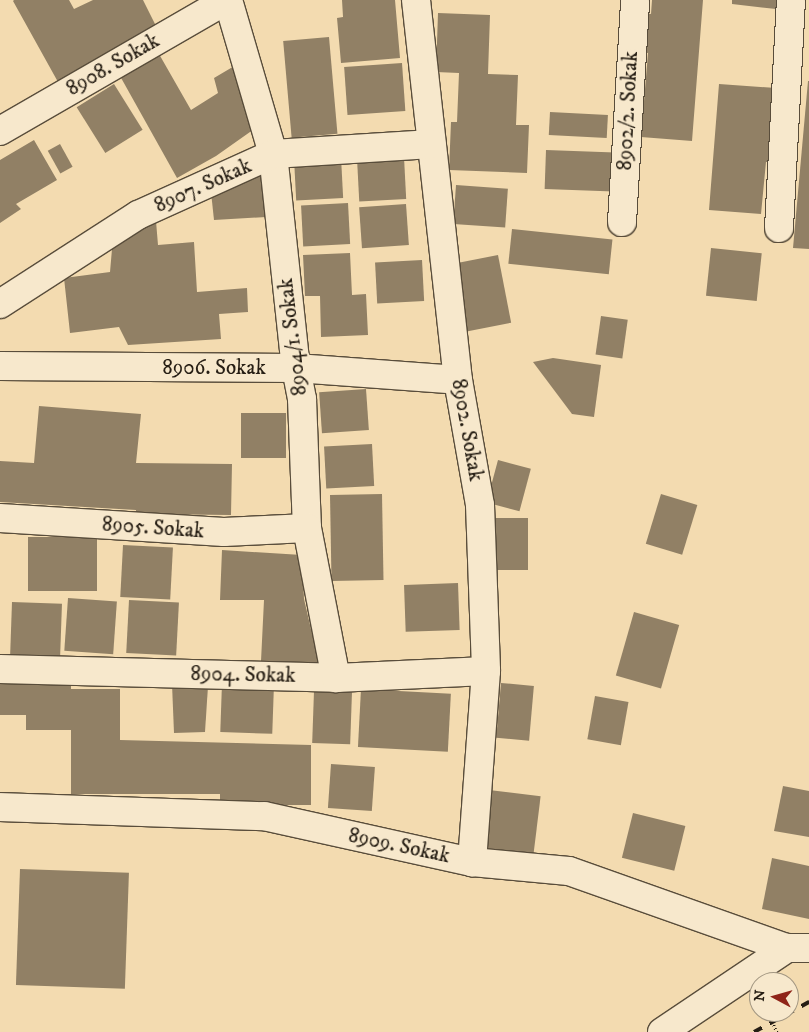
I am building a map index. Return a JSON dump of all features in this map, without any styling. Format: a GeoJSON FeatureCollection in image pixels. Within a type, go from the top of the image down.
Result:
{"type":"FeatureCollection","features":[{"type":"Feature","properties":{"kind":"street","name":"8908. Sokak"},"geometry":{"type":"LineString","coordinates":[[0,132],[228,0]]}},
{"type":"Feature","properties":{"kind":"street","name":"8904/1. Sokak"},"geometry":{"type":"LineString","coordinates":[[228,0],[273,154],[296,368],[302,400],[306,528],[336,678]]}},
{"type":"Feature","properties":{"kind":"street","name":"8902. Sokak"},"geometry":{"type":"LineString","coordinates":[[416,0],[458,380],[480,505],[486,671],[472,862]]}},
{"type":"Feature","properties":{"kind":"street","name":"8902/2. Sokak"},"geometry":{"type":"LineString","coordinates":[[622,222],[635,0]]}},
{"type":"Feature","properties":{"kind":"street"},"geometry":{"type":"LineString","coordinates":[[779,228],[791,0]]}},
{"type":"Feature","properties":{"kind":"street","name":"8907. Sokak"},"geometry":{"type":"LineString","coordinates":[[0,304],[138,215],[273,154],[432,144]]}},
{"type":"Feature","properties":{"kind":"street","name":"8906. Sokak"},"geometry":{"type":"LineString","coordinates":[[0,366],[296,368],[458,380]]}},
{"type":"Feature","properties":{"kind":"street","name":"8905. Sokak"},"geometry":{"type":"LineString","coordinates":[[0,518],[224,532],[306,528]]}},
{"type":"Feature","properties":{"kind":"street","name":"8904. Sokak"},"geometry":{"type":"LineString","coordinates":[[0,669],[336,678],[486,671]]}},
{"type":"Feature","properties":{"kind":"street","name":"8909. Sokak"},"geometry":{"type":"LineString","coordinates":[[0,806],[264,816],[472,862],[568,871],[798,948]]}},
{"type":"Feature","properties":{"kind":"street"},"geometry":{"type":"LineString","coordinates":[[662,1032],[798,948]]}},
{"type":"Feature","properties":{"kind":"building"},"geometry":{"type":"Polygon","coordinates":[[[14,0],[69,0],[74,9],[93,0],[143,0],[159,32],[63,91],[14,0]]]}},
{"type":"Feature","properties":{"kind":"building"},"geometry":{"type":"Polygon","coordinates":[[[342,0],[395,0],[400,58],[341,63],[337,18],[343,17],[342,0]]]}},
{"type":"Feature","properties":{"kind":"building"},"geometry":{"type":"Polygon","coordinates":[[[652,0],[703,0],[692,141],[641,137],[648,53],[642,52],[645,13],[651,14],[652,0]]]}},
{"type":"Feature","properties":{"kind":"building"},"geometry":{"type":"Polygon","coordinates":[[[732,0],[777,0],[776,9],[732,4],[732,0]]]}},
{"type":"Feature","properties":{"kind":"building"},"geometry":{"type":"Polygon","coordinates":[[[438,13],[490,15],[488,74],[518,75],[516,125],[529,125],[527,173],[449,170],[451,122],[457,122],[459,73],[436,72],[438,13]]]}},
{"type":"Feature","properties":{"kind":"building"},"geometry":{"type":"Polygon","coordinates":[[[329,37],[337,134],[292,138],[283,41],[329,37]]]}},
{"type":"Feature","properties":{"kind":"building"},"geometry":{"type":"Polygon","coordinates":[[[159,54],[191,110],[218,93],[214,78],[236,65],[257,127],[216,156],[177,178],[120,76],[159,54]]]}},
{"type":"Feature","properties":{"kind":"building"},"geometry":{"type":"Polygon","coordinates":[[[402,63],[405,111],[347,115],[344,67],[402,63]]]}},
{"type":"Feature","properties":{"kind":"building"},"geometry":{"type":"Polygon","coordinates":[[[809,81],[809,249],[793,248],[809,81]]]}},
{"type":"Feature","properties":{"kind":"building"},"geometry":{"type":"Polygon","coordinates":[[[114,84],[143,130],[105,153],[77,107],[114,84]]]}},
{"type":"Feature","properties":{"kind":"building"},"geometry":{"type":"Polygon","coordinates":[[[719,84],[776,88],[770,162],[766,162],[761,214],[709,210],[719,84]]]}},
{"type":"Feature","properties":{"kind":"building"},"geometry":{"type":"Polygon","coordinates":[[[550,112],[608,115],[607,138],[549,135],[550,112]]]}},
{"type":"Feature","properties":{"kind":"building"},"geometry":{"type":"Polygon","coordinates":[[[34,140],[57,180],[16,204],[21,209],[0,223],[0,160],[34,140]]]}},
{"type":"Feature","properties":{"kind":"building"},"geometry":{"type":"Polygon","coordinates":[[[60,144],[73,167],[60,174],[48,151],[60,144]]]}},
{"type":"Feature","properties":{"kind":"building"},"geometry":{"type":"Polygon","coordinates":[[[546,150],[615,152],[614,191],[545,189],[546,150]]]}},
{"type":"Feature","properties":{"kind":"building"},"geometry":{"type":"Polygon","coordinates":[[[341,157],[343,198],[296,200],[294,159],[341,157]]]}},
{"type":"Feature","properties":{"kind":"building"},"geometry":{"type":"Polygon","coordinates":[[[404,157],[406,199],[359,201],[357,159],[404,157]]]}},
{"type":"Feature","properties":{"kind":"building"},"geometry":{"type":"Polygon","coordinates":[[[263,174],[266,217],[214,220],[211,192],[263,174]]]}},
{"type":"Feature","properties":{"kind":"building"},"geometry":{"type":"Polygon","coordinates":[[[456,185],[508,189],[505,228],[453,224],[456,185]]]}},
{"type":"Feature","properties":{"kind":"building"},"geometry":{"type":"Polygon","coordinates":[[[348,203],[350,244],[303,246],[301,205],[348,203]]]}},
{"type":"Feature","properties":{"kind":"building"},"geometry":{"type":"Polygon","coordinates":[[[406,204],[409,245],[362,248],[359,207],[406,204]]]}},
{"type":"Feature","properties":{"kind":"building"},"geometry":{"type":"Polygon","coordinates":[[[156,221],[158,245],[194,242],[197,292],[247,288],[248,312],[219,314],[221,339],[128,345],[119,327],[70,333],[64,278],[110,272],[112,249],[156,221]]]}},
{"type":"Feature","properties":{"kind":"building"},"geometry":{"type":"Polygon","coordinates":[[[512,229],[612,240],[609,274],[508,264],[512,229]]]}},
{"type":"Feature","properties":{"kind":"building"},"geometry":{"type":"Polygon","coordinates":[[[711,248],[762,253],[757,301],[706,296],[711,248]]]}},
{"type":"Feature","properties":{"kind":"building"},"geometry":{"type":"Polygon","coordinates":[[[350,253],[352,295],[366,294],[368,335],[321,337],[320,296],[305,296],[303,255],[350,253]]]}},
{"type":"Feature","properties":{"kind":"building"},"geometry":{"type":"Polygon","coordinates":[[[498,255],[511,323],[464,332],[451,264],[498,255]]]}},
{"type":"Feature","properties":{"kind":"building"},"geometry":{"type":"Polygon","coordinates":[[[422,260],[424,301],[377,303],[375,262],[422,260]]]}},
{"type":"Feature","properties":{"kind":"building"},"geometry":{"type":"Polygon","coordinates":[[[601,316],[628,320],[622,358],[596,355],[601,316]]]}},
{"type":"Feature","properties":{"kind":"building"},"geometry":{"type":"Polygon","coordinates":[[[553,358],[601,365],[594,417],[572,414],[533,362],[553,358]]]}},
{"type":"Feature","properties":{"kind":"building"},"geometry":{"type":"Polygon","coordinates":[[[366,389],[369,430],[322,433],[319,392],[366,389]]]}},
{"type":"Feature","properties":{"kind":"building"},"geometry":{"type":"Polygon","coordinates":[[[39,406],[141,414],[136,463],[232,464],[231,515],[136,514],[136,510],[0,502],[0,461],[34,463],[39,406]]]}},
{"type":"Feature","properties":{"kind":"building"},"geometry":{"type":"Polygon","coordinates":[[[241,413],[286,413],[286,458],[241,458],[241,413]]]}},
{"type":"Feature","properties":{"kind":"building"},"geometry":{"type":"Polygon","coordinates":[[[372,444],[374,486],[326,488],[324,447],[372,444]]]}},
{"type":"Feature","properties":{"kind":"building"},"geometry":{"type":"Polygon","coordinates":[[[498,460],[531,469],[519,511],[487,503],[498,460]]]}},
{"type":"Feature","properties":{"kind":"building"},"geometry":{"type":"Polygon","coordinates":[[[382,494],[384,580],[332,581],[330,495],[382,494]]]}},
{"type":"Feature","properties":{"kind":"building"},"geometry":{"type":"Polygon","coordinates":[[[661,494],[697,505],[682,555],[646,544],[661,494]]]}},
{"type":"Feature","properties":{"kind":"building"},"geometry":{"type":"Polygon","coordinates":[[[494,518],[528,518],[528,570],[494,570],[494,518]]]}},
{"type":"Feature","properties":{"kind":"building"},"geometry":{"type":"Polygon","coordinates":[[[28,537],[97,537],[97,591],[28,591],[28,537]]]}},
{"type":"Feature","properties":{"kind":"building"},"geometry":{"type":"Polygon","coordinates":[[[123,545],[173,548],[170,600],[120,597],[123,545]]]}},
{"type":"Feature","properties":{"kind":"building"},"geometry":{"type":"Polygon","coordinates":[[[222,550],[302,555],[304,599],[320,668],[261,661],[264,600],[220,600],[222,550]]]}},
{"type":"Feature","properties":{"kind":"building"},"geometry":{"type":"Polygon","coordinates":[[[458,583],[460,630],[406,632],[404,585],[458,583]]]}},
{"type":"Feature","properties":{"kind":"building"},"geometry":{"type":"Polygon","coordinates":[[[68,598],[117,601],[113,654],[64,651],[68,598]]]}},
{"type":"Feature","properties":{"kind":"building"},"geometry":{"type":"Polygon","coordinates":[[[129,600],[179,603],[176,656],[126,653],[129,600]]]}},
{"type":"Feature","properties":{"kind":"building"},"geometry":{"type":"Polygon","coordinates":[[[12,602],[62,604],[60,656],[10,654],[12,602]]]}},
{"type":"Feature","properties":{"kind":"building"},"geometry":{"type":"Polygon","coordinates":[[[634,612],[679,625],[661,688],[616,675],[634,612]]]}},
{"type":"Feature","properties":{"kind":"building"},"geometry":{"type":"Polygon","coordinates":[[[0,673],[71,673],[71,689],[120,689],[120,740],[311,745],[311,805],[220,805],[220,794],[71,794],[71,730],[26,730],[26,715],[0,715],[0,673]]]}},
{"type":"Feature","properties":{"kind":"building"},"geometry":{"type":"Polygon","coordinates":[[[222,683],[274,685],[272,734],[220,732],[222,683]]]}},
{"type":"Feature","properties":{"kind":"building"},"geometry":{"type":"Polygon","coordinates":[[[501,683],[534,686],[529,741],[496,738],[501,683]]]}},
{"type":"Feature","properties":{"kind":"building"},"geometry":{"type":"Polygon","coordinates":[[[172,684],[208,686],[205,732],[174,733],[172,684]]]}},
{"type":"Feature","properties":{"kind":"building"},"geometry":{"type":"Polygon","coordinates":[[[361,689],[451,694],[448,752],[358,747],[361,689]]]}},
{"type":"Feature","properties":{"kind":"building"},"geometry":{"type":"Polygon","coordinates":[[[314,691],[352,692],[350,744],[312,743],[314,691]]]}},
{"type":"Feature","properties":{"kind":"building"},"geometry":{"type":"Polygon","coordinates":[[[595,696],[628,702],[621,745],[587,739],[595,696]]]}},
{"type":"Feature","properties":{"kind":"building"},"geometry":{"type":"Polygon","coordinates":[[[331,764],[375,767],[372,811],[328,808],[331,764]]]}},
{"type":"Feature","properties":{"kind":"building"},"geometry":{"type":"Polygon","coordinates":[[[783,786],[809,791],[809,837],[774,831],[783,786]]]}},
{"type":"Feature","properties":{"kind":"building"},"geometry":{"type":"Polygon","coordinates":[[[489,790],[541,796],[534,854],[482,848],[489,790]]]}},
{"type":"Feature","properties":{"kind":"building"},"geometry":{"type":"Polygon","coordinates":[[[633,813],[685,826],[674,871],[622,858],[633,813]]]}},
{"type":"Feature","properties":{"kind":"building"},"geometry":{"type":"Polygon","coordinates":[[[772,858],[809,866],[809,919],[762,909],[772,858]]]}},
{"type":"Feature","properties":{"kind":"building"},"geometry":{"type":"Polygon","coordinates":[[[20,869],[129,873],[125,989],[16,985],[20,869]]]}},
{"type":"Feature","properties":{"kind":"railway"},"geometry":{"type":"LineString","coordinates":[[754,1032],[809,1002]]}}]}
